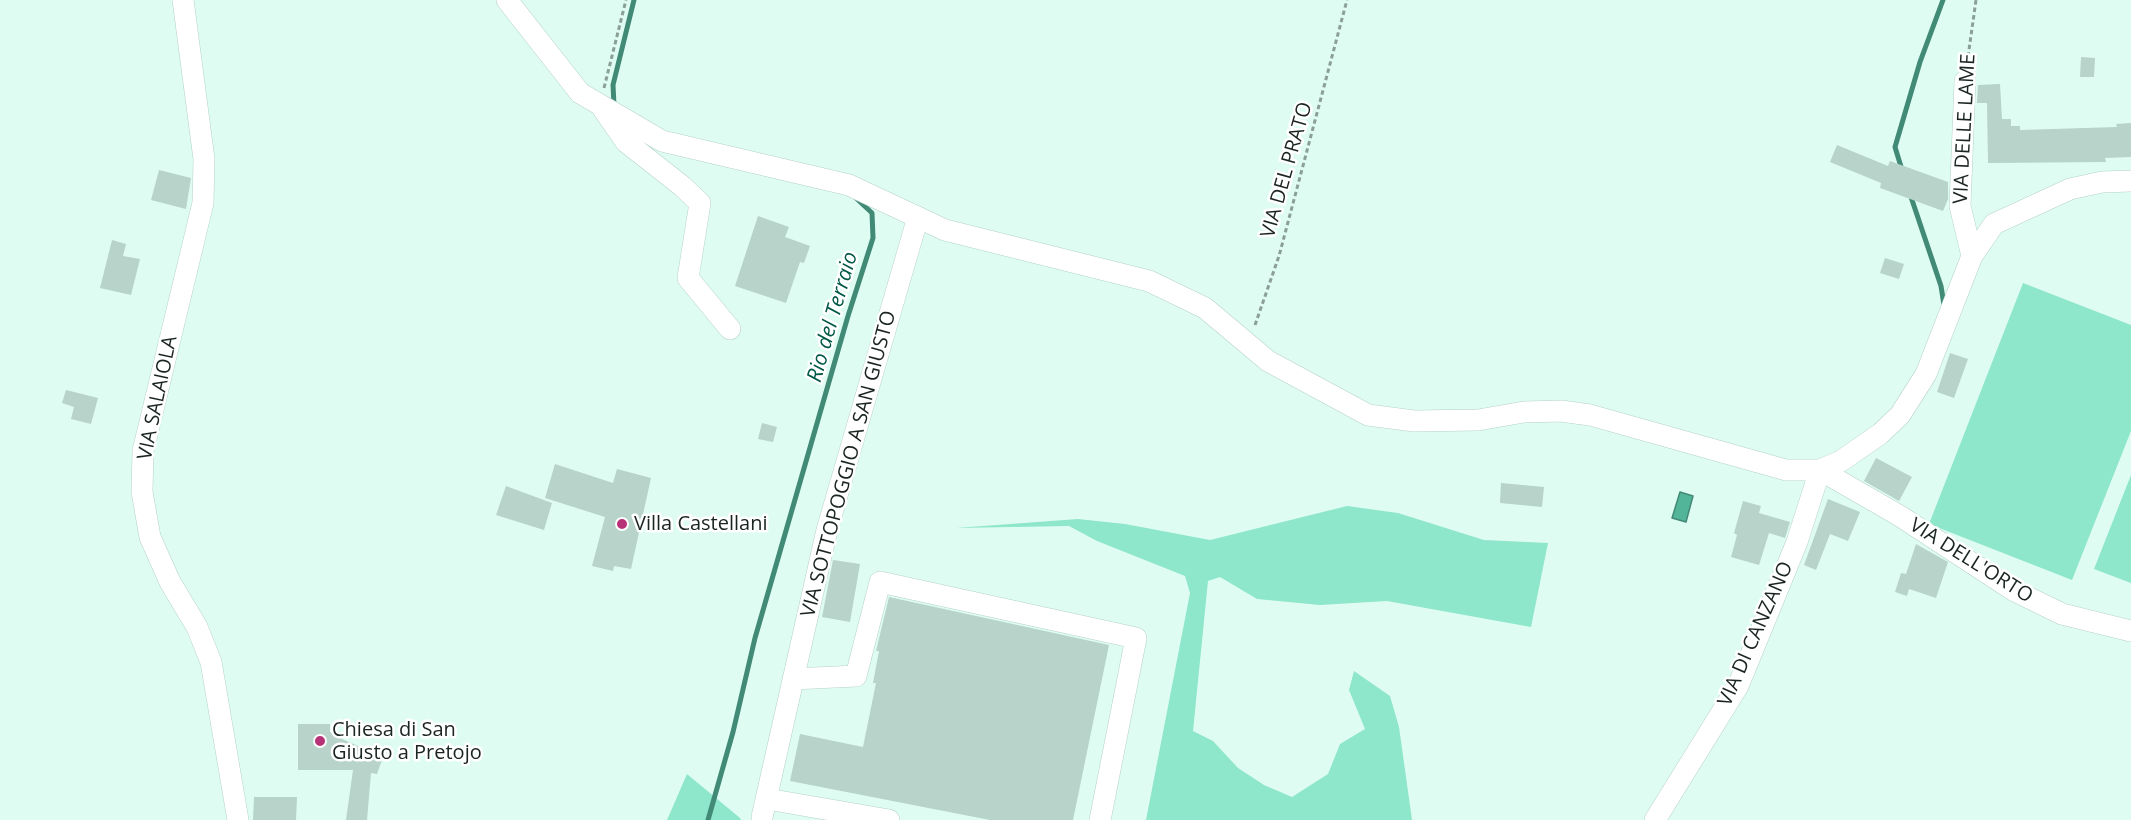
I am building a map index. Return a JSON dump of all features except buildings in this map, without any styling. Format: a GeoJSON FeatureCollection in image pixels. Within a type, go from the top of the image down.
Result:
{"type":"FeatureCollection","features":[{"type":"Feature","properties":{"kind":"street","name":"VIA SALAIOLA"},"geometry":{"type":"LineString","coordinates":[[183,0],[204,159],[203,203],[143,451],[142,492],[150,537],[170,582],[197,627],[211,662],[237,820]]}},
{"type":"Feature","properties":{"kind":"street"},"geometry":{"type":"LineString","coordinates":[[507,0],[580,93],[662,141],[849,184],[945,230],[1149,281],[1205,308],[1248,347],[1268,361],[1368,415],[1414,421],[1478,420],[1524,412],[1561,411],[1590,415],[1786,470],[1820,470],[1860,449],[1900,415],[1926,374],[1972,256],[1994,224],[2070,189],[2102,182],[2131,181]]}},
{"type":"Feature","properties":{"kind":"street","name":"VIA DELLE LAME"},"geometry":{"type":"LineString","coordinates":[[1965,81],[1960,206],[1972,256]]}},
{"type":"Feature","properties":{"kind":"street"},"geometry":{"type":"LineString","coordinates":[[599,104],[626,142],[682,186],[699,203],[688,278],[730,328]]}},
{"type":"Feature","properties":{"kind":"street","name":"VIA SOTTOPOGGIO A SAN GIUSTO"},"geometry":{"type":"LineString","coordinates":[[889,820],[764,808],[827,530],[918,217]]}},
{"type":"Feature","properties":{"kind":"street","name":"VIA DELL'ORTO"},"geometry":{"type":"LineString","coordinates":[[1820,470],[1900,516],[2013,590],[2062,614],[2131,631]]}},
{"type":"Feature","properties":{"kind":"street","name":"VIA DI CANZANO"},"geometry":{"type":"LineString","coordinates":[[1654,820],[1738,686],[1797,542],[1820,470]]}},
{"type":"Feature","properties":{"kind":"street"},"geometry":{"type":"LineString","coordinates":[[794,679],[856,676],[880,582],[1136,638],[1100,820]]}},
{"type":"Feature","properties":{"kind":"path"},"geometry":{"type":"LineString","coordinates":[[599,104],[626,0]]}},
{"type":"Feature","properties":{"kind":"path","name":"VIA DEL PRATO"},"geometry":{"type":"LineString","coordinates":[[1248,347],[1285,234],[1347,0]]}},
{"type":"Feature","properties":{"kind":"path","name":"VIA DELLE LAME"},"geometry":{"type":"LineString","coordinates":[[1965,81],[1976,0]]}},
{"type":"Feature","properties":{"kind":"shaded area"},"geometry":{"type":"Polygon","coordinates":[[[2023,283],[2131,325],[2131,431],[2072,580],[1929,524],[2023,283]]]}},
{"type":"Feature","properties":{"kind":"shaded area"},"geometry":{"type":"Polygon","coordinates":[[[2131,475],[2131,583],[2094,569],[2131,475]]]}},
{"type":"Feature","properties":{"kind":"shaded area"},"geometry":{"type":"Polygon","coordinates":[[[1680,492],[1693,496],[1686,522],[1672,518],[1680,492]]]}},
{"type":"Feature","properties":{"kind":"shaded area"},"geometry":{"type":"Polygon","coordinates":[[[1347,506],[1398,513],[1484,540],[1548,543],[1531,627],[1387,601],[1320,605],[1257,599],[1220,577],[1208,581],[1193,731],[1213,741],[1238,768],[1264,785],[1292,797],[1328,774],[1340,744],[1365,729],[1349,690],[1354,671],[1390,696],[1399,727],[1412,820],[1146,820],[1190,593],[1185,576],[1097,541],[1069,526],[956,528],[1078,519],[1125,524],[1210,540],[1347,506]]]}},
{"type":"Feature","properties":{"kind":"shaded area"},"geometry":{"type":"Polygon","coordinates":[[[687,774],[740,818],[741,820],[667,820],[687,774]]]}},
{"type":"Feature","properties":{"kind":"waterway","name":"Rio del Terraio"},"geometry":{"type":"LineString","coordinates":[[614,105],[613,85],[634,0]]}},
{"type":"Feature","properties":{"kind":"waterway"},"geometry":{"type":"LineString","coordinates":[[1902,170],[1895,147],[1920,62],[1943,0]]}},
{"type":"Feature","properties":{"kind":"waterway"},"geometry":{"type":"LineString","coordinates":[[1910,194],[1941,286],[1944,305]]}},
{"type":"Feature","properties":{"kind":"waterway","name":"Rio del Terraio"},"geometry":{"type":"LineString","coordinates":[[708,820],[733,732],[755,638],[848,316],[873,238],[872,213],[856,198]]}},
{"type":"Feature","properties":{"kind":"place","name":"Villa Castellani"},"geometry":{"type":"Point","coordinates":[622,524]}},
{"type":"Feature","properties":{"kind":"place","name":"Chiesa di San Giusto a Pretojo"},"geometry":{"type":"Point","coordinates":[320,741]}}]}
